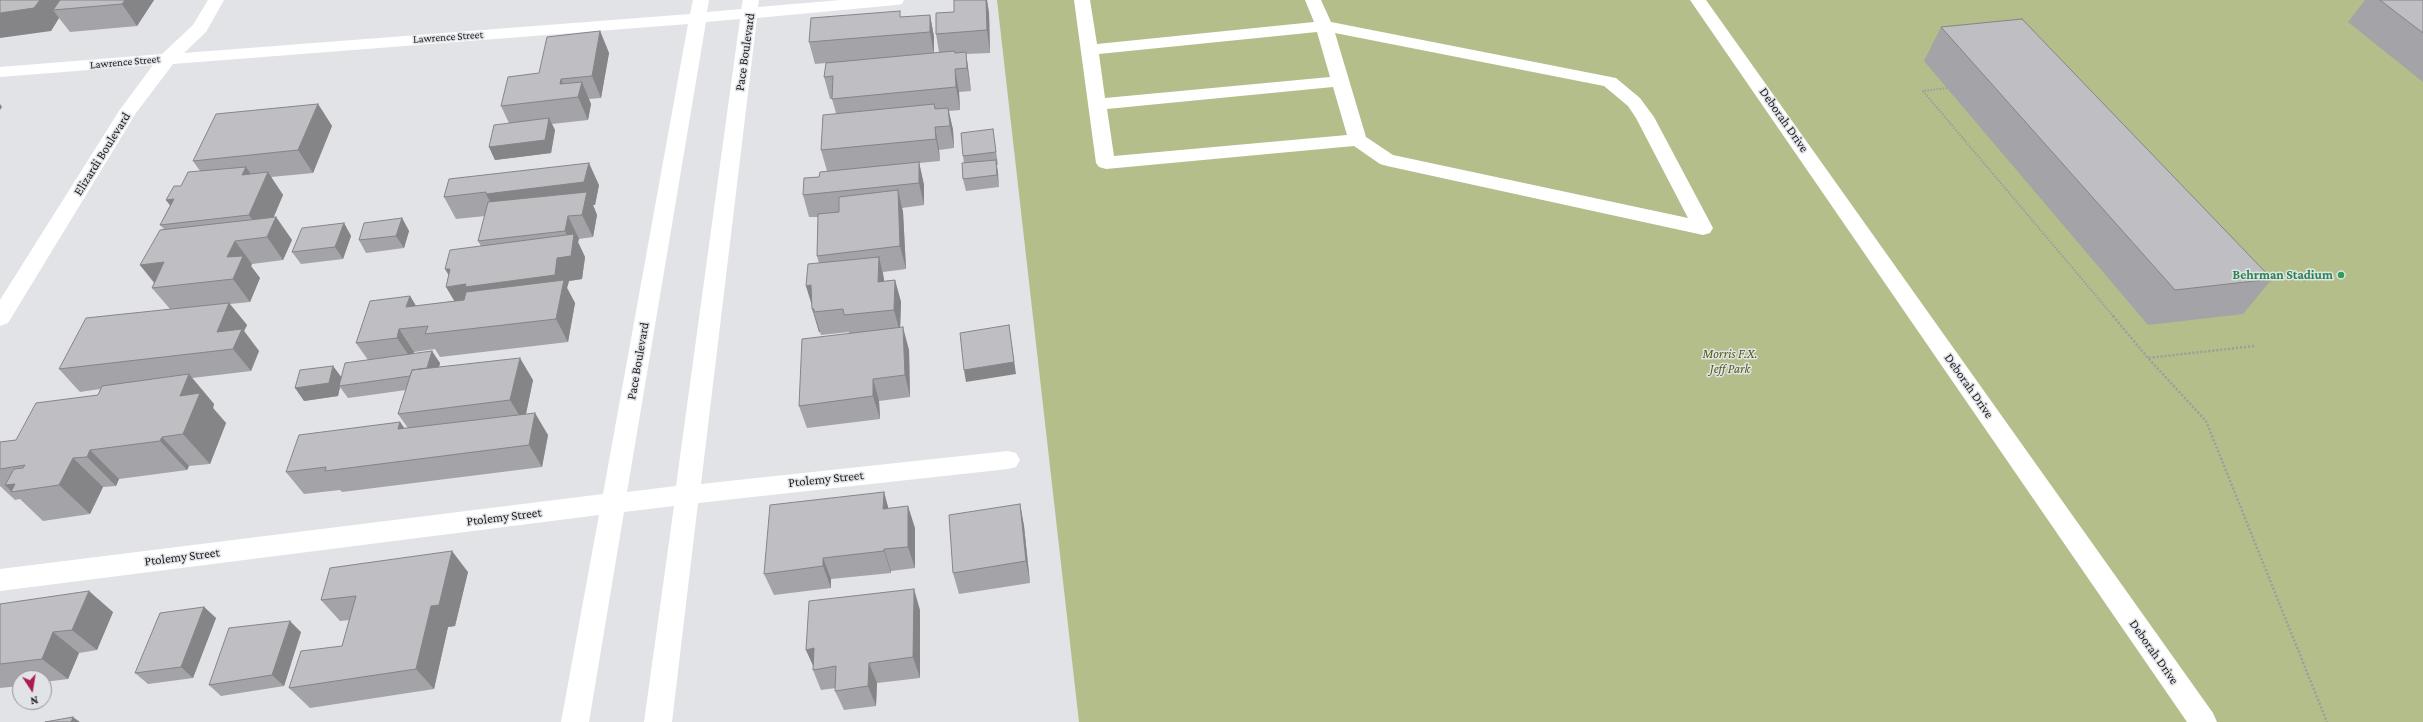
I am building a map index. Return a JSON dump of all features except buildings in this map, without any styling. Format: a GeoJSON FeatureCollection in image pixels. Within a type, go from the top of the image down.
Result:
{"type":"FeatureCollection","features":[{"type":"Feature","properties":{"kind":"street","name":"Elizardi Boulevard"},"geometry":{"type":"LineString","coordinates":[[0,318],[128,111],[168,58],[200,28],[216,0]]}},
{"type":"Feature","properties":{"kind":"street","name":"Lawrence Street"},"geometry":{"type":"LineString","coordinates":[[0,72],[699,9],[896,0]]}},
{"type":"Feature","properties":{"kind":"street"},"geometry":{"type":"LineString","coordinates":[[1082,0],[1106,163],[1358,140]]}},
{"type":"Feature","properties":{"kind":"street"},"geometry":{"type":"LineString","coordinates":[[1089,50],[1324,26],[1610,82],[1634,102],[1645,117],[1703,228],[1387,160],[1358,140],[1324,26],[1313,0]]}},
{"type":"Feature","properties":{"kind":"street","name":"Deborah Drive"},"geometry":{"type":"LineString","coordinates":[[1698,0],[1735,50],[2203,722]]}},
{"type":"Feature","properties":{"kind":"street","name":"Pace Boulevard"},"geometry":{"type":"LineString","coordinates":[[658,722],[750,7]]}},
{"type":"Feature","properties":{"kind":"street","name":"Pace Boulevard"},"geometry":{"type":"LineString","coordinates":[[575,722],[699,9]]}},
{"type":"Feature","properties":{"kind":"street"},"geometry":{"type":"LineString","coordinates":[[1098,104],[1341,81]]}},
{"type":"Feature","properties":{"kind":"street","name":"Ptolemy Street"},"geometry":{"type":"LineString","coordinates":[[0,580],[687,494],[1008,460]]}},
{"type":"Feature","properties":{"kind":"path"},"geometry":{"type":"LineString","coordinates":[[1947,88],[1923,91],[2148,358],[2206,421],[2328,722]]}},
{"type":"Feature","properties":{"kind":"path"},"geometry":{"type":"LineString","coordinates":[[2148,358],[2254,346]]}},
{"type":"Feature","properties":{"kind":"green space","name":"Morris F.X. Jeff Park"},"geometry":{"type":"Polygon","coordinates":[[[997,0],[2423,0],[2423,722],[1079,722],[997,0]]]}},
{"type":"Feature","properties":{"kind":"place","name":"Behrman Stadium"},"geometry":{"type":"Point","coordinates":[2341,275]}}]}
